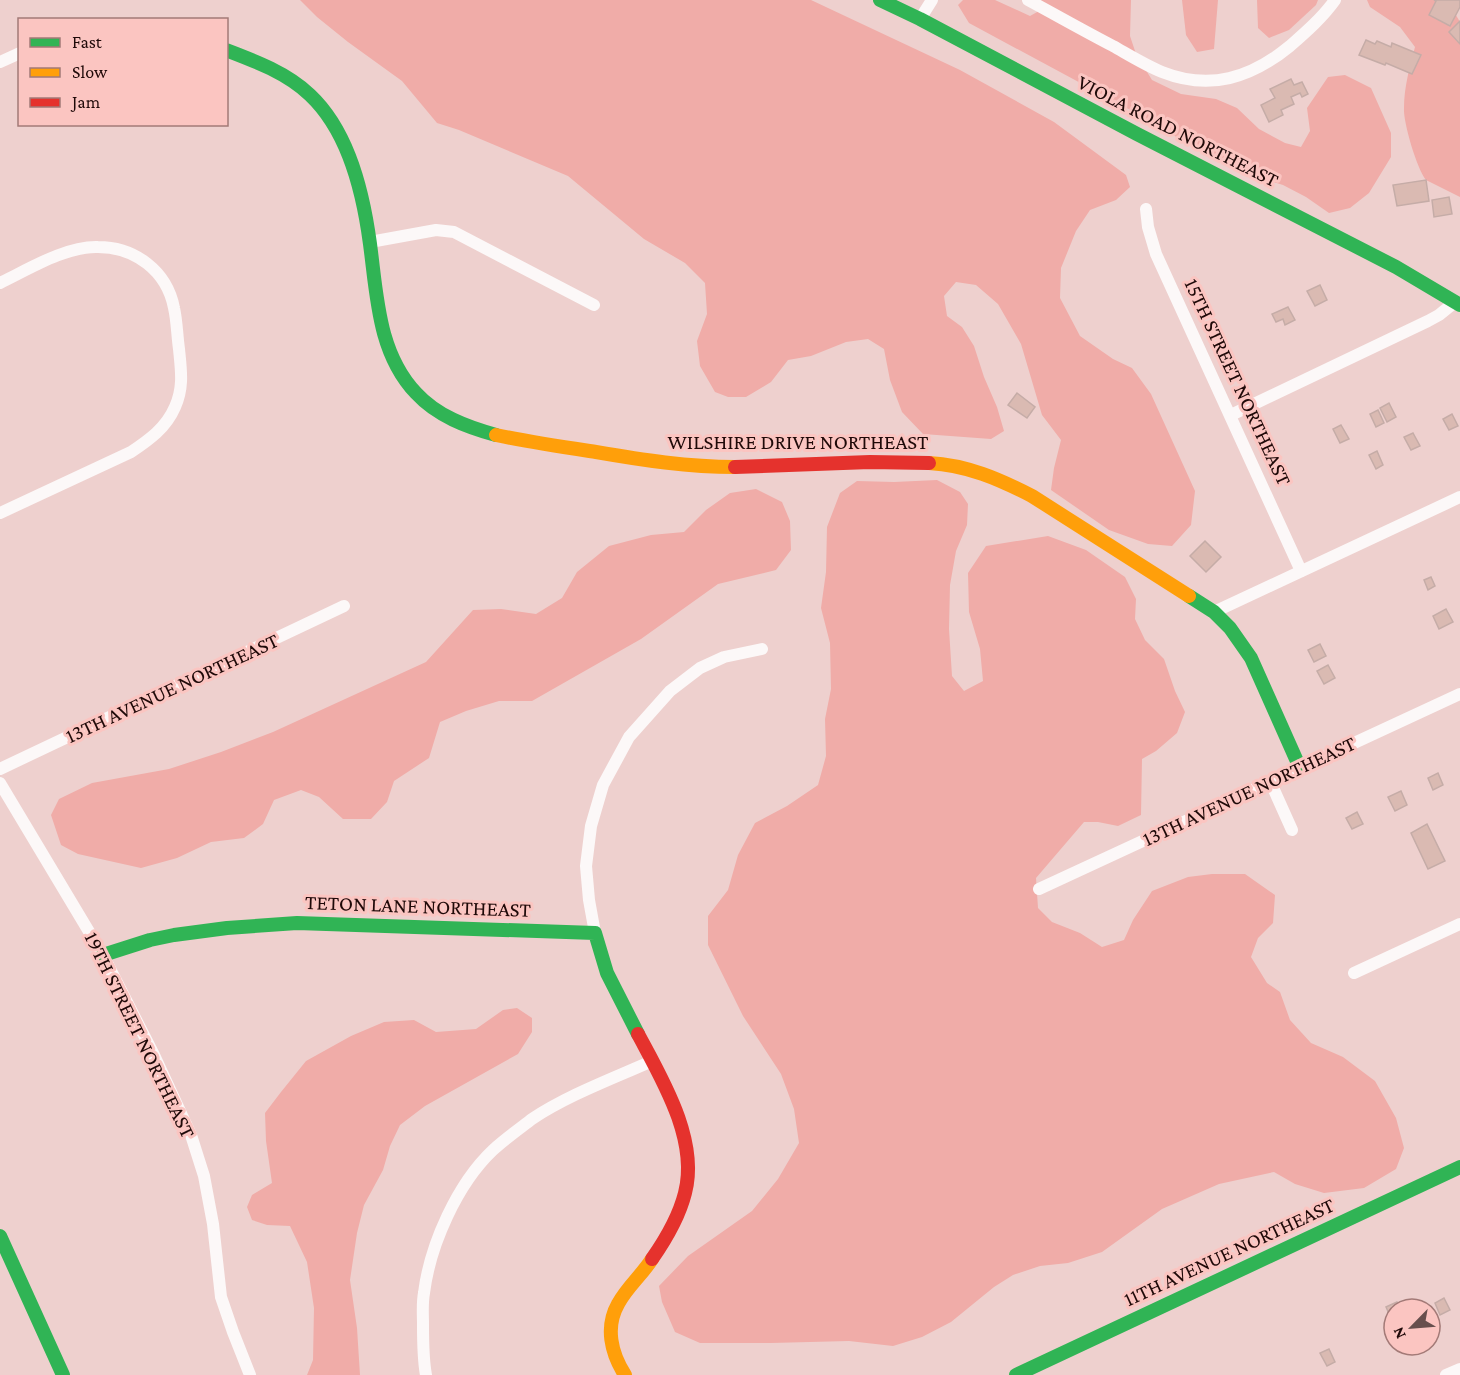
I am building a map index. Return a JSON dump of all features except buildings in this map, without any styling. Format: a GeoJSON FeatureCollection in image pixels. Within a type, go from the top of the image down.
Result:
{"type":"FeatureCollection","features":[{"type":"Feature","properties":{"kind":"street","name":"VIOLA ROAD NORTHEAST"},"geometry":{"type":"LineString","coordinates":[[880,0],[1396,267],[1458,303]]}},
{"type":"Feature","properties":{"kind":"street"},"geometry":{"type":"LineString","coordinates":[[920,19],[932,0]]}},
{"type":"Feature","properties":{"kind":"street"},"geometry":{"type":"LineString","coordinates":[[1028,0],[1161,72],[1188,80],[1202,81],[1231,78],[1270,60],[1308,30],[1335,0]]}},
{"type":"Feature","properties":{"kind":"street","name":"WILSHIRE DRIVE NORTHEAST"},"geometry":{"type":"LineString","coordinates":[[228,51],[282,75],[310,95],[330,117],[345,145],[357,178],[370,242],[377,303],[390,357],[400,376],[413,392],[435,410],[456,422],[506,437],[689,466],[732,467],[868,461],[935,462],[959,467],[981,473],[1032,496],[1214,612]]}},
{"type":"Feature","properties":{"kind":"street"},"geometry":{"type":"LineString","coordinates":[[0,63],[18,55]]}},
{"type":"Feature","properties":{"kind":"street","name":"15TH STREET NORTHEAST"},"geometry":{"type":"LineString","coordinates":[[1146,209],[1148,227],[1156,254],[1301,571]]}},
{"type":"Feature","properties":{"kind":"street"},"geometry":{"type":"LineString","coordinates":[[370,242],[436,230],[454,232],[594,305]]}},
{"type":"Feature","properties":{"kind":"street"},"geometry":{"type":"LineString","coordinates":[[0,283],[52,258],[75,250],[97,247],[122,249],[142,259],[157,273],[168,288],[174,307],[183,384],[175,407],[164,426],[151,439],[131,452],[0,513]]}},
{"type":"Feature","properties":{"kind":"street"},"geometry":{"type":"LineString","coordinates":[[1231,415],[1428,321],[1458,303]]}},
{"type":"Feature","properties":{"kind":"street"},"geometry":{"type":"LineString","coordinates":[[1300,768],[1251,658],[1230,628],[1214,612],[1460,497]]}},
{"type":"Feature","properties":{"kind":"street","name":"13TH AVENUE NORTHEAST"},"geometry":{"type":"LineString","coordinates":[[0,769],[344,606]]}},
{"type":"Feature","properties":{"kind":"street"},"geometry":{"type":"LineString","coordinates":[[625,1375],[613,1351],[610,1328],[612,1317],[619,1302],[649,1264],[675,1218],[686,1191],[687,1166],[685,1140],[678,1113],[606,970],[595,933],[586,866],[591,826],[603,785],[629,736],[670,691],[700,668],[724,657],[762,649]]}},
{"type":"Feature","properties":{"kind":"street","name":"13TH AVENUE NORTHEAST"},"geometry":{"type":"LineString","coordinates":[[1039,889],[1460,694]]}},
{"type":"Feature","properties":{"kind":"street"},"geometry":{"type":"LineString","coordinates":[[1270,782],[1292,830]]}},
{"type":"Feature","properties":{"kind":"street","name":"19TH STREET NORTHEAST"},"geometry":{"type":"LineString","coordinates":[[0,783],[103,956],[154,1055],[191,1135],[206,1186],[222,1297],[250,1375]]}},
{"type":"Feature","properties":{"kind":"street","name":"TETON LANE NORTHEAST"},"geometry":{"type":"LineString","coordinates":[[103,956],[155,939],[186,933],[297,923],[595,933]]}},
{"type":"Feature","properties":{"kind":"street"},"geometry":{"type":"LineString","coordinates":[[1354,973],[1460,924]]}},
{"type":"Feature","properties":{"kind":"street"},"geometry":{"type":"LineString","coordinates":[[426,1375],[423,1293],[430,1263],[448,1213],[476,1170],[492,1151],[534,1118],[562,1102],[652,1061]]}},
{"type":"Feature","properties":{"kind":"street","name":"11TH AVENUE NORTHEAST"},"geometry":{"type":"LineString","coordinates":[[1016,1375],[1460,1167]]}},
{"type":"Feature","properties":{"kind":"street"},"geometry":{"type":"LineString","coordinates":[[0,1236],[63,1375]]}},
{"type":"Feature","properties":{"kind":"street"},"geometry":{"type":"LineString","coordinates":[[1446,1375],[1460,1369]]}},
{"type":"Feature","properties":{"kind":"shaded area"},"geometry":{"type":"Polygon","coordinates":[[[300,0],[811,0],[960,70],[1054,122],[1126,175],[1130,187],[1116,200],[1090,210],[1076,231],[1061,268],[1060,298],[1080,336],[1113,359],[1132,368],[1151,394],[1195,491],[1191,525],[1172,546],[1148,544],[1109,530],[1051,490],[1061,440],[1042,415],[1021,344],[998,304],[976,285],[956,282],[944,296],[947,316],[962,327],[974,346],[997,407],[1004,431],[991,439],[923,434],[902,412],[890,380],[884,349],[868,339],[846,342],[811,356],[788,360],[771,382],[746,397],[728,397],[715,392],[700,366],[697,341],[707,314],[705,283],[685,263],[644,239],[568,176],[437,123],[402,81],[348,42],[300,0]]]}},
{"type":"Feature","properties":{"kind":"shaded area"},"geometry":{"type":"Polygon","coordinates":[[[963,0],[995,0],[1030,16],[1046,7],[1038,0],[1131,0],[1130,36],[1136,54],[1152,80],[1181,94],[1216,99],[1237,108],[1259,129],[1285,143],[1301,147],[1310,131],[1307,108],[1328,77],[1345,75],[1371,88],[1391,133],[1391,157],[1369,193],[1350,208],[1329,213],[1283,185],[1251,175],[1185,142],[969,23],[958,5],[963,0]]]}},
{"type":"Feature","properties":{"kind":"shaded area"},"geometry":{"type":"Polygon","coordinates":[[[1182,0],[1218,0],[1214,49],[1197,52],[1186,35],[1182,0]]]}},
{"type":"Feature","properties":{"kind":"shaded area"},"geometry":{"type":"Polygon","coordinates":[[[1257,0],[1318,0],[1316,5],[1289,30],[1269,38],[1258,28],[1257,0]]]}},
{"type":"Feature","properties":{"kind":"shaded area"},"geometry":{"type":"Polygon","coordinates":[[[1367,0],[1447,0],[1460,22],[1460,197],[1426,180],[1422,174],[1411,145],[1404,115],[1406,84],[1415,47],[1400,27],[1370,7],[1367,0]]]}},
{"type":"Feature","properties":{"kind":"shaded area"},"geometry":{"type":"Polygon","coordinates":[[[937,480],[960,492],[968,504],[967,525],[956,551],[950,585],[949,629],[952,676],[964,691],[983,681],[980,649],[969,612],[968,573],[986,546],[1048,536],[1086,550],[1125,577],[1136,599],[1135,619],[1145,640],[1164,659],[1185,712],[1177,733],[1156,751],[1142,759],[1141,815],[1118,826],[1084,822],[1036,878],[1038,908],[1052,922],[1080,933],[1102,947],[1124,940],[1133,920],[1152,891],[1188,877],[1245,874],[1275,895],[1273,923],[1258,938],[1251,957],[1267,983],[1280,992],[1290,1020],[1311,1043],[1343,1057],[1375,1081],[1396,1118],[1404,1148],[1396,1169],[1364,1188],[1324,1193],[1295,1184],[1274,1172],[1219,1184],[1162,1209],[1102,1252],[1068,1263],[1040,1266],[1013,1275],[994,1287],[951,1322],[922,1337],[893,1346],[849,1341],[700,1343],[675,1332],[662,1302],[659,1286],[688,1256],[752,1211],[778,1179],[799,1143],[794,1109],[781,1074],[743,1016],[708,945],[708,916],[728,890],[738,855],[755,823],[787,806],[818,785],[826,756],[825,719],[831,689],[830,643],[821,608],[826,572],[827,527],[840,493],[857,481],[937,480]]]}},
{"type":"Feature","properties":{"kind":"shaded area"},"geometry":{"type":"Polygon","coordinates":[[[756,489],[782,502],[790,521],[791,550],[776,570],[718,584],[641,639],[532,701],[499,701],[440,722],[429,758],[394,781],[387,802],[371,819],[343,819],[319,797],[301,790],[274,800],[263,824],[244,838],[211,842],[177,858],[141,868],[78,854],[61,845],[51,815],[59,799],[92,783],[169,769],[273,732],[426,662],[473,610],[501,609],[536,614],[562,598],[577,572],[609,546],[651,535],[684,532],[706,510],[730,493],[756,489]]]}},
{"type":"Feature","properties":{"kind":"shaded area"},"geometry":{"type":"Polygon","coordinates":[[[517,1008],[532,1018],[532,1032],[518,1054],[425,1106],[400,1125],[390,1146],[383,1170],[364,1205],[350,1280],[357,1328],[360,1375],[307,1375],[313,1360],[314,1308],[307,1262],[290,1226],[267,1225],[252,1220],[247,1207],[252,1195],[272,1183],[265,1113],[306,1061],[351,1036],[384,1022],[414,1020],[436,1032],[476,1029],[503,1010],[517,1008]]]}},
{"type":"Feature","properties":{"kind":"traffic: fast"},"geometry":{"type":"LineString","coordinates":[[880,0],[1396,267],[1460,305]]}},
{"type":"Feature","properties":{"kind":"traffic: fast"},"geometry":{"type":"LineString","coordinates":[[228,51],[259,63],[291,80],[310,95],[328,116],[345,147],[359,188],[367,222],[381,323],[394,360],[403,377],[433,408],[463,424],[496,435]]}},
{"type":"Feature","properties":{"kind":"traffic: fast"},"geometry":{"type":"LineString","coordinates":[[1189,596],[1214,612],[1230,628],[1251,658],[1300,768]]}},
{"type":"Feature","properties":{"kind":"traffic: fast"},"geometry":{"type":"LineString","coordinates":[[103,955],[174,935],[227,928],[297,923],[595,933],[607,973],[638,1034]]}},
{"type":"Feature","properties":{"kind":"traffic: fast"},"geometry":{"type":"LineString","coordinates":[[1016,1375],[1460,1167]]}},
{"type":"Feature","properties":{"kind":"traffic: fast"},"geometry":{"type":"LineString","coordinates":[[0,1236],[63,1375]]}},
{"type":"Feature","properties":{"kind":"traffic: slow"},"geometry":{"type":"LineString","coordinates":[[496,435],[648,460],[700,466],[735,467]]}},
{"type":"Feature","properties":{"kind":"traffic: slow"},"geometry":{"type":"LineString","coordinates":[[929,463],[943,464],[982,474],[1032,496],[1189,596]]}},
{"type":"Feature","properties":{"kind":"traffic: slow"},"geometry":{"type":"LineString","coordinates":[[625,1375],[616,1358],[611,1340],[614,1313],[622,1298],[652,1259]]}},
{"type":"Feature","properties":{"kind":"traffic: jam"},"geometry":{"type":"LineString","coordinates":[[735,467],[870,462],[929,463]]}},
{"type":"Feature","properties":{"kind":"traffic: jam"},"geometry":{"type":"LineString","coordinates":[[638,1034],[676,1110],[687,1152],[688,1173],[685,1193],[672,1228],[652,1259]]}}]}
